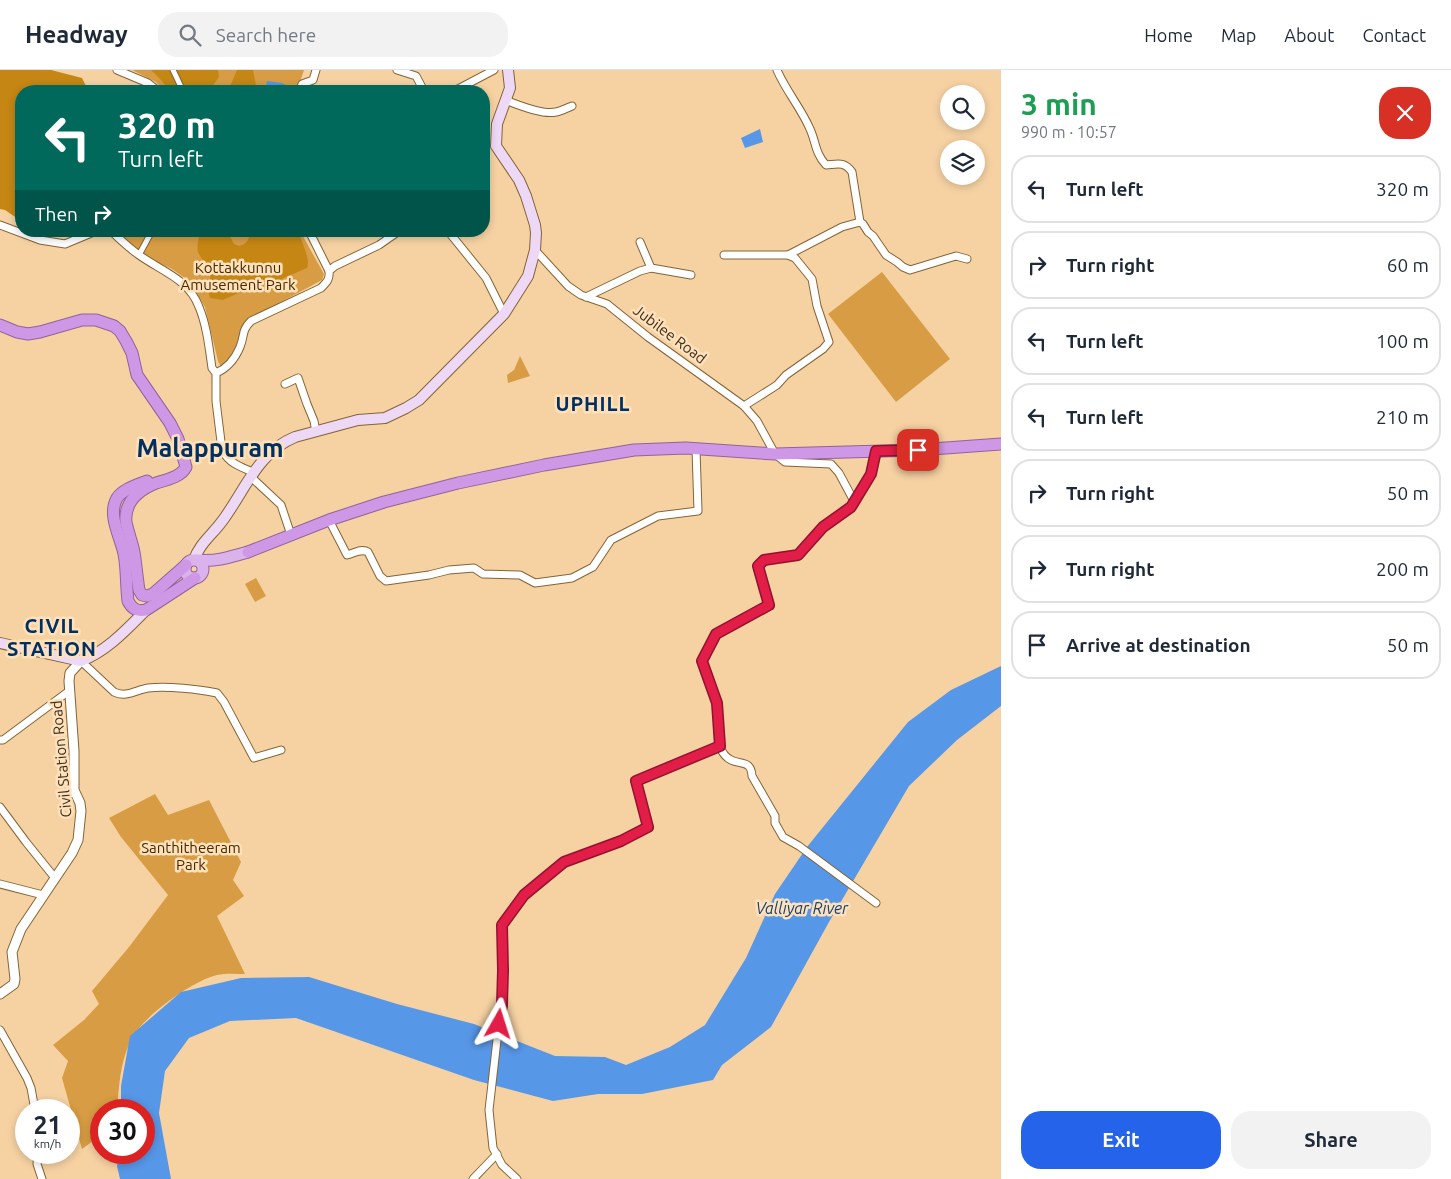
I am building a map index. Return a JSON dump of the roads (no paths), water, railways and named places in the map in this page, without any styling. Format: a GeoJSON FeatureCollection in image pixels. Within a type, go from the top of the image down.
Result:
{"type":"FeatureCollection","features":[{"type":"Feature","properties":{"kind":"highway"},"geometry":{"type":"LineString","coordinates":[[0,325],[28,334],[82,320],[96,320],[114,326],[120,331],[132,353],[137,375],[170,423],[178,439],[186,467],[178,474],[148,486],[130,502],[126,513],[126,523],[134,552],[139,590],[142,595],[153,594],[192,562]]}},
{"type":"Feature","properties":{"kind":"highway"},"geometry":{"type":"LineString","coordinates":[[248,552],[329,520],[384,502],[458,482],[634,450],[686,448],[775,454],[918,450],[1001,444]]}},
{"type":"Feature","properties":{"kind":"highway"},"geometry":{"type":"LineString","coordinates":[[184,458],[181,467],[173,472],[127,490],[118,497],[114,506],[114,517],[124,555],[130,606],[141,610],[198,576]]}},
{"type":"Feature","properties":{"kind":"main road"},"geometry":{"type":"LineString","coordinates":[[248,552],[198,576],[191,578],[186,574],[185,568],[192,562],[197,551],[232,507],[252,474],[266,457],[287,440],[358,420],[384,418],[419,400],[504,314],[528,276],[535,250],[535,225],[519,180],[496,146],[497,124],[510,88],[508,70]]}},
{"type":"Feature","properties":{"kind":"main road"},"geometry":{"type":"LineString","coordinates":[[192,562],[222,560],[248,552]]}},
{"type":"Feature","properties":{"kind":"main road"},"geometry":{"type":"LineString","coordinates":[[192,562],[203,566],[198,576]]}},
{"type":"Feature","properties":{"kind":"main road"},"geometry":{"type":"LineString","coordinates":[[0,643],[82,661],[94,656],[120,635],[141,610]]}},
{"type":"Feature","properties":{"kind":"street"},"geometry":{"type":"LineString","coordinates":[[117,70],[150,85]]}},
{"type":"Feature","properties":{"kind":"street"},"geometry":{"type":"LineString","coordinates":[[173,70],[180,85]]}},
{"type":"Feature","properties":{"kind":"street"},"geometry":{"type":"LineString","coordinates":[[306,85],[313,80],[316,70]]}},
{"type":"Feature","properties":{"kind":"street"},"geometry":{"type":"LineString","coordinates":[[397,70],[416,76],[421,85]]}},
{"type":"Feature","properties":{"kind":"street"},"geometry":{"type":"LineString","coordinates":[[466,85],[494,70]]}},
{"type":"Feature","properties":{"kind":"street"},"geometry":{"type":"LineString","coordinates":[[777,70],[811,130],[817,152],[823,162],[826,165],[842,164],[848,166],[852,172],[860,222],[886,255],[903,268],[910,270],[956,256],[968,259]]}},
{"type":"Feature","properties":{"kind":"street"},"geometry":{"type":"LineString","coordinates":[[505,100],[529,109],[544,112],[556,112],[572,106]]}},
{"type":"Feature","properties":{"kind":"street"},"geometry":{"type":"LineString","coordinates":[[788,255],[842,227],[860,222]]}},
{"type":"Feature","properties":{"kind":"street"},"geometry":{"type":"LineString","coordinates":[[0,225],[15,231]]}},
{"type":"Feature","properties":{"kind":"street"},"geometry":{"type":"LineString","coordinates":[[32,237],[65,244],[82,237]]}},
{"type":"Feature","properties":{"kind":"street"},"geometry":{"type":"LineString","coordinates":[[118,237],[139,255],[181,281],[191,292],[199,307],[212,368],[216,374],[216,401],[222,450],[232,463],[252,474],[281,505],[291,535]]}},
{"type":"Feature","properties":{"kind":"street"},"geometry":{"type":"LineString","coordinates":[[139,255],[149,237]]}},
{"type":"Feature","properties":{"kind":"street"},"geometry":{"type":"LineString","coordinates":[[216,374],[228,366],[240,346],[244,328],[251,321],[321,288],[328,281],[329,271],[312,237]]}},
{"type":"Feature","properties":{"kind":"street"},"geometry":{"type":"LineString","coordinates":[[329,271],[390,237]]}},
{"type":"Feature","properties":{"kind":"street"},"geometry":{"type":"LineString","coordinates":[[453,237],[486,278],[504,314]]}},
{"type":"Feature","properties":{"kind":"street"},"geometry":{"type":"LineString","coordinates":[[640,242],[651,268]]}},
{"type":"Feature","properties":{"kind":"street","name":"Jubilee Road"},"geometry":{"type":"LineString","coordinates":[[535,250],[568,286],[581,295],[607,304],[648,337],[744,406],[757,421],[775,454]]}},
{"type":"Feature","properties":{"kind":"street"},"geometry":{"type":"LineString","coordinates":[[724,255],[788,255],[795,258],[812,279],[817,306],[829,342],[824,350],[786,375],[777,385],[744,406]]}},
{"type":"Feature","properties":{"kind":"street"},"geometry":{"type":"LineString","coordinates":[[586,297],[640,271],[651,268],[690,275]]}},
{"type":"Feature","properties":{"kind":"street"},"geometry":{"type":"LineString","coordinates":[[285,384],[298,378],[314,421],[316,432]]}},
{"type":"Feature","properties":{"kind":"street"},"geometry":{"type":"LineString","coordinates":[[329,520],[347,555],[366,550],[380,576],[386,580],[474,568],[483,574],[520,574],[535,583],[572,578],[593,567],[611,540],[658,516],[698,511],[696,449]]}},
{"type":"Feature","properties":{"kind":"street"},"geometry":{"type":"LineString","coordinates":[[876,451],[871,474],[851,507],[823,527],[798,555],[764,560],[758,566],[769,605],[716,634],[702,661],[717,703],[720,746],[725,756],[747,765],[752,770],[752,776],[775,816],[775,823],[783,837],[799,846],[876,903]]}},
{"type":"Feature","properties":{"kind":"street"},"geometry":{"type":"LineString","coordinates":[[775,454],[784,462],[831,464],[839,473],[854,501]]}},
{"type":"Feature","properties":{"kind":"street"},"geometry":{"type":"LineString","coordinates":[[82,661],[119,695],[148,688],[217,693],[224,702],[254,758],[281,750]]}},
{"type":"Feature","properties":{"kind":"street","name":"Civil Station Road"},"geometry":{"type":"LineString","coordinates":[[0,994],[14,984],[12,952],[21,929],[72,853],[78,840],[81,811],[80,802],[74,790],[74,751],[68,692],[70,673],[82,661]]}},
{"type":"Feature","properties":{"kind":"street","name":"Civil Station Road"},"geometry":{"type":"LineString","coordinates":[[0,740],[3,740],[68,692]]}},
{"type":"Feature","properties":{"kind":"street"},"geometry":{"type":"LineString","coordinates":[[517,1179],[502,1165],[493,1148],[489,1110],[502,1005],[502,925],[524,895],[564,862],[621,841],[648,827],[636,781],[720,746]]}},
{"type":"Feature","properties":{"kind":"street"},"geometry":{"type":"LineString","coordinates":[[0,807],[55,878]]}},
{"type":"Feature","properties":{"kind":"street"},"geometry":{"type":"LineString","coordinates":[[0,884],[43,895]]}},
{"type":"Feature","properties":{"kind":"street"},"geometry":{"type":"LineString","coordinates":[[0,1030],[27,1078],[33,1099]]}},
{"type":"Feature","properties":{"kind":"street"},"geometry":{"type":"LineString","coordinates":[[473,1179],[497,1154]]}},
{"type":"Feature","properties":{"kind":"street"},"geometry":{"type":"LineString","coordinates":[[37,1164],[42,1179]]}},
{"type":"Feature","properties":{"kind":"water"},"geometry":{"type":"Polygon","coordinates":[[[267,81],[286,85],[268,85],[267,81]]]}},
{"type":"Feature","properties":{"kind":"water"},"geometry":{"type":"Polygon","coordinates":[[[760,129],[763,142],[745,148],[741,138],[760,129]]]}},
{"type":"Feature","properties":{"kind":"water","name":"Valliyar River"},"geometry":{"type":"Polygon","coordinates":[[[1001,666],[1001,706],[957,740],[909,786],[829,922],[771,1027],[722,1065],[713,1080],[642,1094],[598,1094],[553,1101],[474,1080],[296,1018],[230,1021],[189,1038],[165,1071],[159,1113],[171,1179],[120,1179],[117,1164],[155,1164],[155,1099],[121,1099],[121,1086],[130,1036],[181,992],[241,978],[309,977],[397,1004],[474,1024],[555,1056],[605,1057],[626,1065],[670,1047],[705,1025],[746,958],[775,894],[807,847],[908,722],[951,690],[1001,666]]]}},
{"type":"Feature","properties":{"kind":"district","name":"UPHILL"},"geometry":{"type":"Point","coordinates":[593,403]}},
{"type":"Feature","properties":{"kind":"district","name":"Malappuram"},"geometry":{"type":"Point","coordinates":[210,448]}},
{"type":"Feature","properties":{"kind":"district","name":"CIVIL STATION"},"geometry":{"type":"Point","coordinates":[52,636]}},
{"type":"Feature","properties":{"kind":"park label","name":"Kottakkunnu Amusement Park"},"geometry":{"type":"Point","coordinates":[238,276]}},
{"type":"Feature","properties":{"kind":"park label","name":"Santhitheeram Park"},"geometry":{"type":"Point","coordinates":[191,856]}}]}
